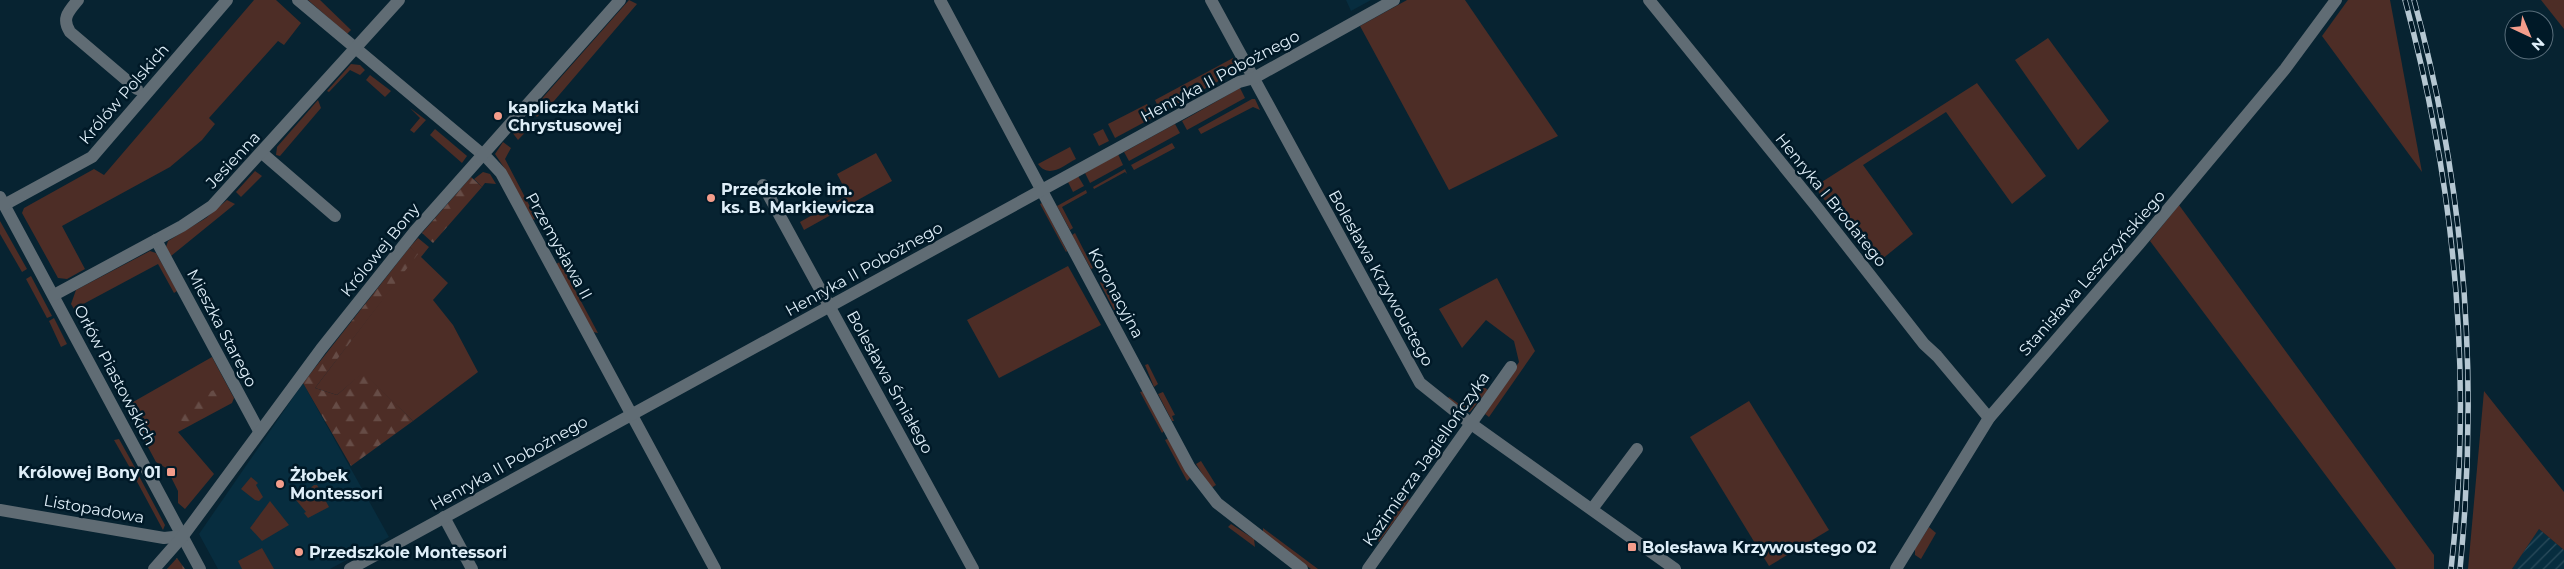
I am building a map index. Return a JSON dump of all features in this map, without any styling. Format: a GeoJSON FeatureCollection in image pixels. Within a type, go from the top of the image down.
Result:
{"type":"FeatureCollection","features":[{"type":"Feature","properties":{"kind":"street"},"geometry":{"type":"LineString","coordinates":[[78,0],[66,15],[65,25],[70,32],[137,89]]}},
{"type":"Feature","properties":{"kind":"street","name":"Królów Polskich"},"geometry":{"type":"LineString","coordinates":[[2,201],[92,157],[228,0]]}},
{"type":"Feature","properties":{"kind":"street","name":"Przemysława II"},"geometry":{"type":"LineString","coordinates":[[298,0],[501,172],[715,569]]}},
{"type":"Feature","properties":{"kind":"street","name":"Jesienna"},"geometry":{"type":"LineString","coordinates":[[54,295],[156,240],[212,206],[400,0]]}},
{"type":"Feature","properties":{"kind":"street","name":"Królowej Bony"},"geometry":{"type":"LineString","coordinates":[[154,569],[183,536],[259,431],[375,280],[620,0]]}},
{"type":"Feature","properties":{"kind":"street","name":"Koronacyjna"},"geometry":{"type":"LineString","coordinates":[[940,0],[1194,473],[1217,503],[1302,569]]}},
{"type":"Feature","properties":{"kind":"street","name":"Bolesława Krzywoustego"},"geometry":{"type":"LineString","coordinates":[[1211,0],[1420,383],[1470,423],[1675,569]]}},
{"type":"Feature","properties":{"kind":"street","name":"Henryka II Pobożnego"},"geometry":{"type":"LineString","coordinates":[[350,569],[1042,189],[1239,82],[1254,78],[1394,0]]}},
{"type":"Feature","properties":{"kind":"street","name":"Henryka I Brodatego"},"geometry":{"type":"LineString","coordinates":[[1649,0],[1816,206],[1924,344],[1937,356],[1989,418]]}},
{"type":"Feature","properties":{"kind":"street","name":"Stanisława Leszczyńskiego"},"geometry":{"type":"LineString","coordinates":[[1896,569],[1989,418],[2145,237],[2285,69],[2333,4]]}},
{"type":"Feature","properties":{"kind":"street"},"geometry":{"type":"LineString","coordinates":[[262,153],[335,216]]}},
{"type":"Feature","properties":{"kind":"street","name":"Bolesława Śmiałego"},"geometry":{"type":"LineString","coordinates":[[763,185],[973,569]]}},
{"type":"Feature","properties":{"kind":"street","name":"Orłów Piastowskich"},"geometry":{"type":"LineString","coordinates":[[2,201],[200,569]]}},
{"type":"Feature","properties":{"kind":"street","name":"Mieszka Starego"},"geometry":{"type":"LineString","coordinates":[[156,240],[259,431]]}},
{"type":"Feature","properties":{"kind":"street","name":"Kazimierza Jagiellończyka"},"geometry":{"type":"LineString","coordinates":[[1368,569],[1511,367]]}},
{"type":"Feature","properties":{"kind":"street"},"geometry":{"type":"LineString","coordinates":[[1592,510],[1637,449]]}},
{"type":"Feature","properties":{"kind":"street","name":"Listopadowa"},"geometry":{"type":"LineString","coordinates":[[0,510],[164,538],[183,536]]}},
{"type":"Feature","properties":{"kind":"street"},"geometry":{"type":"LineString","coordinates":[[444,517],[472,569]]}},
{"type":"Feature","properties":{"kind":"shaded area"},"geometry":{"type":"Polygon","coordinates":[[[1346,0],[1371,0],[1351,11],[1346,0]]]}},
{"type":"Feature","properties":{"kind":"shaded area"},"geometry":{"type":"Polygon","coordinates":[[[303,383],[389,537],[330,569],[218,569],[199,534],[303,383]]]}},
{"type":"Feature","properties":{"kind":"shaded area"},"geometry":{"type":"Polygon","coordinates":[[[2539,529],[2564,550],[2564,569],[2512,569],[2539,529]]]}},
{"type":"Feature","properties":{"kind":"green space"},"geometry":{"type":"Polygon","coordinates":[[[254,0],[276,0],[301,23],[284,45],[278,41],[209,118],[215,124],[202,140],[170,167],[62,226],[85,269],[67,279],[58,278],[22,213],[24,208],[94,169],[104,175],[254,0]]]}},
{"type":"Feature","properties":{"kind":"green space"},"geometry":{"type":"Polygon","coordinates":[[[308,0],[320,0],[351,30],[347,34],[308,0]]]}},
{"type":"Feature","properties":{"kind":"green space"},"geometry":{"type":"Polygon","coordinates":[[[629,0],[637,4],[542,115],[540,114],[537,117],[531,111],[629,0]]]}},
{"type":"Feature","properties":{"kind":"green space"},"geometry":{"type":"Polygon","coordinates":[[[1407,0],[1465,0],[1558,136],[1449,190],[1360,26],[1407,0]]]}},
{"type":"Feature","properties":{"kind":"green space"},"geometry":{"type":"Polygon","coordinates":[[[2348,0],[2390,0],[2422,172],[2322,36],[2348,0]]]}},
{"type":"Feature","properties":{"kind":"green space"},"geometry":{"type":"Polygon","coordinates":[[[2541,0],[2564,0],[2564,29],[2554,16],[2554,10],[2549,10],[2541,0]]]}},
{"type":"Feature","properties":{"kind":"green space"},"geometry":{"type":"Polygon","coordinates":[[[2048,38],[2109,121],[2078,150],[2015,60],[2048,38]]]}},
{"type":"Feature","properties":{"kind":"green space"},"geometry":{"type":"Polygon","coordinates":[[[1233,58],[1235,72],[1161,113],[1155,100],[1233,58]]]}},
{"type":"Feature","properties":{"kind":"green space"},"geometry":{"type":"Polygon","coordinates":[[[351,64],[360,65],[365,70],[360,75],[350,70],[329,92],[327,91],[351,64]]]}},
{"type":"Feature","properties":{"kind":"green space"},"geometry":{"type":"Polygon","coordinates":[[[370,75],[391,91],[385,97],[366,80],[370,75]]]}},
{"type":"Feature","properties":{"kind":"green space"},"geometry":{"type":"Polygon","coordinates":[[[1977,83],[2046,176],[2012,204],[1946,112],[1863,165],[1913,234],[1876,264],[1819,193],[1817,185],[1977,83]]]}},
{"type":"Feature","properties":{"kind":"green space"},"geometry":{"type":"Polygon","coordinates":[[[1240,88],[1245,98],[1187,130],[1182,121],[1240,88]]]}},
{"type":"Feature","properties":{"kind":"green space"},"geometry":{"type":"Polygon","coordinates":[[[1255,99],[1260,110],[1253,107],[1201,134],[1198,129],[1255,99]]]}},
{"type":"Feature","properties":{"kind":"green space"},"geometry":{"type":"Polygon","coordinates":[[[318,100],[321,108],[280,156],[276,155],[277,147],[318,100]]]}},
{"type":"Feature","properties":{"kind":"green space"},"geometry":{"type":"Polygon","coordinates":[[[1147,104],[1154,117],[1115,138],[1108,124],[1147,104]]]}},
{"type":"Feature","properties":{"kind":"green space"},"geometry":{"type":"Polygon","coordinates":[[[410,108],[426,120],[414,133],[410,130],[420,118],[410,108]]]}},
{"type":"Feature","properties":{"kind":"green space"},"geometry":{"type":"Polygon","coordinates":[[[523,120],[533,124],[518,140],[512,132],[523,120]]]}},
{"type":"Feature","properties":{"kind":"green space"},"geometry":{"type":"Polygon","coordinates":[[[1175,124],[1180,133],[1129,161],[1124,152],[1175,124]]]}},
{"type":"Feature","properties":{"kind":"green space"},"geometry":{"type":"Polygon","coordinates":[[[435,129],[467,156],[462,163],[430,135],[435,129]]]}},
{"type":"Feature","properties":{"kind":"green space"},"geometry":{"type":"Polygon","coordinates":[[[1103,129],[1109,141],[1099,146],[1093,134],[1103,129]]]}},
{"type":"Feature","properties":{"kind":"green space"},"geometry":{"type":"Polygon","coordinates":[[[503,142],[511,148],[505,159],[537,220],[532,219],[495,154],[503,142]]]}},
{"type":"Feature","properties":{"kind":"green space"},"geometry":{"type":"Polygon","coordinates":[[[1172,143],[1175,148],[1134,170],[1131,165],[1172,143]]]}},
{"type":"Feature","properties":{"kind":"green space"},"geometry":{"type":"Polygon","coordinates":[[[1070,147],[1076,159],[1061,168],[1047,171],[1038,164],[1070,147]]]}},
{"type":"Feature","properties":{"kind":"green space"},"geometry":{"type":"Polygon","coordinates":[[[876,153],[892,181],[804,230],[800,222],[848,195],[837,174],[876,153]]]}},
{"type":"Feature","properties":{"kind":"green space"},"geometry":{"type":"Polygon","coordinates":[[[1118,154],[1123,165],[1090,183],[1085,173],[1118,154]]]}},
{"type":"Feature","properties":{"kind":"green space"},"geometry":{"type":"Polygon","coordinates":[[[1125,169],[1127,174],[1125,172],[1094,189],[1093,187],[1125,169]]]}},
{"type":"Feature","properties":{"kind":"green space"},"geometry":{"type":"Polygon","coordinates":[[[255,171],[262,176],[241,197],[236,192],[255,171]]]}},
{"type":"Feature","properties":{"kind":"green space"},"geometry":{"type":"Polygon","coordinates":[[[483,172],[490,174],[496,184],[485,183],[482,187],[474,179],[483,172]]]}},
{"type":"Feature","properties":{"kind":"green space"},"geometry":{"type":"Polygon","coordinates":[[[1078,176],[1084,186],[1073,192],[1068,182],[1078,176]]]}},
{"type":"Feature","properties":{"kind":"green space"},"geometry":{"type":"Polygon","coordinates":[[[471,177],[482,187],[433,243],[422,233],[471,177]]]}},
{"type":"Feature","properties":{"kind":"green space"},"geometry":{"type":"Polygon","coordinates":[[[1086,190],[1087,193],[1062,207],[1073,228],[1070,230],[1057,206],[1086,190]]]}},
{"type":"Feature","properties":{"kind":"green space"},"geometry":{"type":"Polygon","coordinates":[[[227,200],[235,204],[171,256],[166,247],[168,241],[206,218],[227,200]]]}},
{"type":"Feature","properties":{"kind":"green space"},"geometry":{"type":"Polygon","coordinates":[[[1042,203],[1067,251],[1066,252],[1040,204],[1042,203]]]}},
{"type":"Feature","properties":{"kind":"green space"},"geometry":{"type":"Polygon","coordinates":[[[2179,205],[2434,555],[2434,569],[2396,569],[2150,241],[2179,205]]]}},
{"type":"Feature","properties":{"kind":"green space"},"geometry":{"type":"Polygon","coordinates":[[[0,221],[27,269],[22,272],[0,234],[0,221]]]}},
{"type":"Feature","properties":{"kind":"green space"},"geometry":{"type":"Polygon","coordinates":[[[1075,233],[1093,268],[1091,269],[1072,235],[1075,233]]]}},
{"type":"Feature","properties":{"kind":"green space"},"geometry":{"type":"Polygon","coordinates":[[[418,238],[429,247],[421,257],[448,283],[433,300],[453,325],[478,372],[413,421],[363,373],[337,395],[315,388],[417,254],[410,247],[418,238]]]}},
{"type":"Feature","properties":{"kind":"green space"},"geometry":{"type":"Polygon","coordinates":[[[410,247],[418,254],[315,388],[337,395],[363,372],[413,421],[351,466],[303,383],[410,247]]]}},
{"type":"Feature","properties":{"kind":"green space"},"geometry":{"type":"Polygon","coordinates":[[[150,251],[156,253],[177,291],[174,293],[158,264],[74,309],[71,304],[76,290],[150,251]]]}},
{"type":"Feature","properties":{"kind":"green space"},"geometry":{"type":"Polygon","coordinates":[[[560,262],[598,333],[593,332],[556,264],[560,262]]]}},
{"type":"Feature","properties":{"kind":"green space"},"geometry":{"type":"Polygon","coordinates":[[[1068,266],[1101,325],[999,378],[967,320],[1068,266]]]}},
{"type":"Feature","properties":{"kind":"green space"},"geometry":{"type":"Polygon","coordinates":[[[31,276],[52,316],[47,318],[26,279],[31,276]]]}},
{"type":"Feature","properties":{"kind":"green space"},"geometry":{"type":"Polygon","coordinates":[[[1497,278],[1535,351],[1489,417],[1485,414],[1519,362],[1514,341],[1486,320],[1462,348],[1439,309],[1497,278]]]}},
{"type":"Feature","properties":{"kind":"green space"},"geometry":{"type":"Polygon","coordinates":[[[1103,279],[1120,310],[1114,310],[1100,283],[1103,279]]]}},
{"type":"Feature","properties":{"kind":"green space"},"geometry":{"type":"Polygon","coordinates":[[[54,318],[67,344],[61,347],[49,321],[54,318]]]}},
{"type":"Feature","properties":{"kind":"green space"},"geometry":{"type":"Polygon","coordinates":[[[212,357],[234,398],[232,403],[178,432],[214,474],[185,509],[178,503],[178,491],[171,477],[175,475],[170,466],[166,468],[156,462],[126,406],[212,357]]]}},
{"type":"Feature","properties":{"kind":"green space"},"geometry":{"type":"Polygon","coordinates":[[[1148,364],[1158,384],[1154,387],[1145,365],[1148,364]]]}},
{"type":"Feature","properties":{"kind":"green space"},"geometry":{"type":"Polygon","coordinates":[[[1480,384],[1488,390],[1470,412],[1464,411],[1447,399],[1449,397],[1459,404],[1465,403],[1480,384]]]}},
{"type":"Feature","properties":{"kind":"green space"},"geometry":{"type":"Polygon","coordinates":[[[216,389],[221,398],[210,413],[198,420],[185,422],[180,420],[179,409],[185,403],[216,389]]]}},
{"type":"Feature","properties":{"kind":"green space"},"geometry":{"type":"Polygon","coordinates":[[[1144,391],[1164,431],[1162,433],[1140,392],[1144,391]]]}},
{"type":"Feature","properties":{"kind":"green space"},"geometry":{"type":"Polygon","coordinates":[[[2484,391],[2564,492],[2564,550],[2539,529],[2512,569],[2468,569],[2484,391]]]}},
{"type":"Feature","properties":{"kind":"green space"},"geometry":{"type":"Polygon","coordinates":[[[1163,392],[1175,415],[1172,416],[1174,421],[1172,421],[1158,394],[1163,392]]]}},
{"type":"Feature","properties":{"kind":"green space"},"geometry":{"type":"Polygon","coordinates":[[[1749,401],[1829,530],[1769,566],[1690,437],[1749,401]]]}},
{"type":"Feature","properties":{"kind":"green space"},"geometry":{"type":"Polygon","coordinates":[[[1169,438],[1191,477],[1187,481],[1165,440],[1169,438]]]}},
{"type":"Feature","properties":{"kind":"green space"},"geometry":{"type":"Polygon","coordinates":[[[119,439],[138,473],[134,475],[114,440],[119,439]]]}},
{"type":"Feature","properties":{"kind":"green space"},"geometry":{"type":"Polygon","coordinates":[[[1201,461],[1216,485],[1211,488],[1196,464],[1201,461]]]}},
{"type":"Feature","properties":{"kind":"green space"},"geometry":{"type":"Polygon","coordinates":[[[139,476],[165,525],[163,530],[135,478],[139,476]]]}},
{"type":"Feature","properties":{"kind":"green space"},"geometry":{"type":"Polygon","coordinates":[[[251,477],[258,483],[256,485],[263,497],[259,501],[241,489],[251,477]]]}},
{"type":"Feature","properties":{"kind":"green space"},"geometry":{"type":"Polygon","coordinates":[[[314,485],[317,485],[329,507],[308,518],[304,513],[306,512],[296,500],[314,485]]]}},
{"type":"Feature","properties":{"kind":"green space"},"geometry":{"type":"Polygon","coordinates":[[[1407,496],[1409,501],[1379,542],[1377,540],[1407,496]]]}},
{"type":"Feature","properties":{"kind":"green space"},"geometry":{"type":"Polygon","coordinates":[[[270,501],[289,525],[262,541],[250,528],[270,501]]]}},
{"type":"Feature","properties":{"kind":"green space"},"geometry":{"type":"Polygon","coordinates":[[[1231,524],[1254,539],[1255,547],[1228,527],[1231,524]]]}},
{"type":"Feature","properties":{"kind":"green space"},"geometry":{"type":"Polygon","coordinates":[[[1929,527],[1936,533],[1921,559],[1915,555],[1915,549],[1929,527]]]}},
{"type":"Feature","properties":{"kind":"green space"},"geometry":{"type":"Polygon","coordinates":[[[1263,528],[1318,569],[1311,569],[1263,533],[1263,528]]]}},
{"type":"Feature","properties":{"kind":"green space"},"geometry":{"type":"Polygon","coordinates":[[[262,548],[274,569],[242,569],[238,561],[262,548]]]}},
{"type":"Feature","properties":{"kind":"green space"},"geometry":{"type":"Polygon","coordinates":[[[177,558],[185,569],[167,569],[177,558]]]}},
{"type":"Feature","properties":{"kind":"railway"},"geometry":{"type":"LineString","coordinates":[[2405,0],[2436,140],[2455,282],[2460,426],[2451,569]]}},
{"type":"Feature","properties":{"kind":"railway"},"geometry":{"type":"LineString","coordinates":[[2414,0],[2445,140],[2456,211],[2463,282],[2468,425],[2466,497],[2460,569]]}},
{"type":"Feature","properties":{"kind":"place","name":"kapliczka Matki Chrystusowej"},"geometry":{"type":"Point","coordinates":[498,116]}},
{"type":"Feature","properties":{"kind":"place","name":"Przedszkole im. ks. B. Markiewicza"},"geometry":{"type":"Point","coordinates":[711,198]}},
{"type":"Feature","properties":{"kind":"place","name":"Królowej Bony 01"},"geometry":{"type":"Point","coordinates":[171,472]}},
{"type":"Feature","properties":{"kind":"place","name":"Żłobek Montessori"},"geometry":{"type":"Point","coordinates":[280,484]}},
{"type":"Feature","properties":{"kind":"place","name":"Bolesława Krzywoustego 02"},"geometry":{"type":"Point","coordinates":[1632,547]}},
{"type":"Feature","properties":{"kind":"place","name":"Przedszkole Montessori"},"geometry":{"type":"Point","coordinates":[299,552]}}]}
